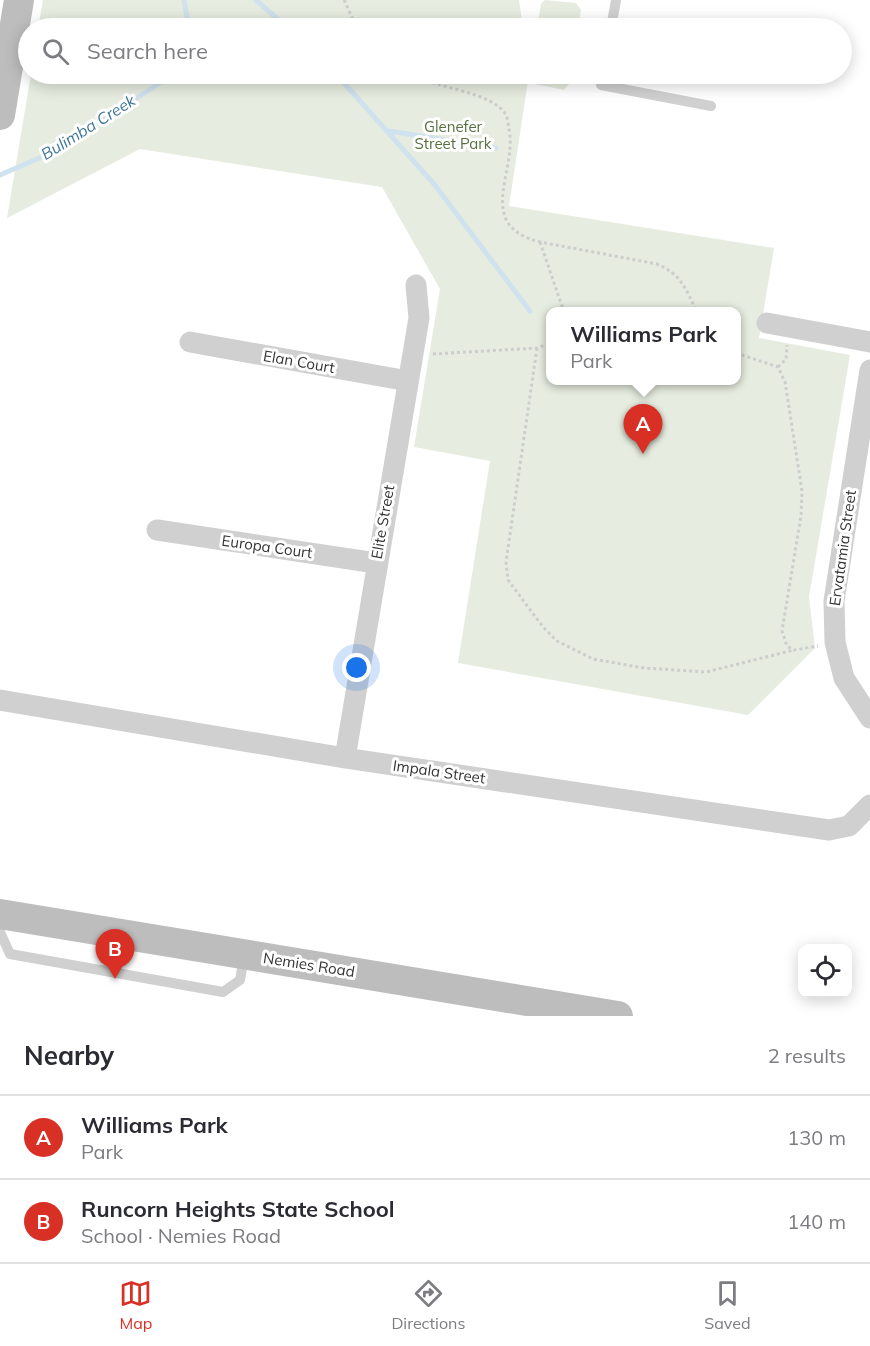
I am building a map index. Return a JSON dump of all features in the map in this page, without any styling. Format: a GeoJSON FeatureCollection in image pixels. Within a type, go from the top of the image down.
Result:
{"type":"FeatureCollection","features":[{"type":"Feature","properties":{"kind":"street"},"geometry":{"type":"LineString","coordinates":[[0,115],[19,0]]}},
{"type":"Feature","properties":{"kind":"street","name":"Elite Street"},"geometry":{"type":"LineString","coordinates":[[345,758],[419,318],[416,285]]}},
{"type":"Feature","properties":{"kind":"street"},"geometry":{"type":"LineString","coordinates":[[767,323],[870,342]]}},
{"type":"Feature","properties":{"kind":"street","name":"Elan Court"},"geometry":{"type":"LineString","coordinates":[[190,342],[408,381]]}},
{"type":"Feature","properties":{"kind":"street","name":"Ervatamia Street"},"geometry":{"type":"LineString","coordinates":[[870,370],[864,448],[834,601],[835,642],[844,678],[870,718]]}},
{"type":"Feature","properties":{"kind":"street","name":"Europa Court"},"geometry":{"type":"LineString","coordinates":[[157,531],[376,563]]}},
{"type":"Feature","properties":{"kind":"street","name":"Impala Street"},"geometry":{"type":"LineString","coordinates":[[0,700],[345,758],[829,830],[849,826],[870,805]]}},
{"type":"Feature","properties":{"kind":"street","name":"Nemies Road"},"geometry":{"type":"LineString","coordinates":[[0,914],[618,1016]]}},
{"type":"Feature","properties":{"kind":"lane"},"geometry":{"type":"LineString","coordinates":[[613,18],[616,0]]}},
{"type":"Feature","properties":{"kind":"lane"},"geometry":{"type":"LineString","coordinates":[[602,84],[711,106]]}},
{"type":"Feature","properties":{"kind":"lane"},"geometry":{"type":"LineString","coordinates":[[0,932],[10,954],[223,992],[240,980],[244,955]]}},
{"type":"Feature","properties":{"kind":"path"},"geometry":{"type":"LineString","coordinates":[[344,0],[352,18]]}},
{"type":"Feature","properties":{"kind":"path"},"geometry":{"type":"LineString","coordinates":[[440,84],[492,101],[506,116],[511,139],[501,195],[502,211],[508,223],[516,231],[527,239],[657,264],[670,269],[685,287],[695,307]]}},
{"type":"Feature","properties":{"kind":"path"},"geometry":{"type":"LineString","coordinates":[[540,242],[562,307]]}},
{"type":"Feature","properties":{"kind":"path"},"geometry":{"type":"LineString","coordinates":[[412,356],[537,348],[546,345]]}},
{"type":"Feature","properties":{"kind":"path"},"geometry":{"type":"LineString","coordinates":[[537,348],[506,562],[508,579],[543,627],[557,641],[593,659],[644,668],[706,672],[835,642]]}},
{"type":"Feature","properties":{"kind":"path"},"geometry":{"type":"LineString","coordinates":[[741,355],[778,367],[785,382],[802,490],[801,516],[782,631],[787,646],[794,650]]}},
{"type":"Feature","properties":{"kind":"green space"},"geometry":{"type":"Polygon","coordinates":[[[43,0],[519,0],[522,18],[40,18],[43,0]]]}},
{"type":"Feature","properties":{"kind":"green space"},"geometry":{"type":"Polygon","coordinates":[[[545,0],[576,3],[581,10],[580,18],[539,18],[541,4],[545,0]]]}},
{"type":"Feature","properties":{"kind":"green space","name":"Glenefer Street Park"},"geometry":{"type":"Polygon","coordinates":[[[29,84],[527,84],[509,206],[774,248],[759,338],[850,355],[809,597],[815,648],[748,715],[458,663],[490,461],[414,447],[440,289],[382,187],[140,149],[7,218],[29,84]]]}},
{"type":"Feature","properties":{"kind":"green space"},"geometry":{"type":"Polygon","coordinates":[[[535,84],[569,84],[564,90],[535,84]]]}},
{"type":"Feature","properties":{"kind":"waterway","name":"Bulimba Creek"},"geometry":{"type":"LineString","coordinates":[[184,0],[187,18]]}},
{"type":"Feature","properties":{"kind":"waterway"},"geometry":{"type":"LineString","coordinates":[[256,0],[277,18]]}},
{"type":"Feature","properties":{"kind":"waterway","name":"Bulimba Creek"},"geometry":{"type":"LineString","coordinates":[[0,175],[51,153],[158,84]]}},
{"type":"Feature","properties":{"kind":"waterway"},"geometry":{"type":"LineString","coordinates":[[345,84],[434,184],[530,311]]}},
{"type":"Feature","properties":{"kind":"waterway"},"geometry":{"type":"LineString","coordinates":[[389,131],[496,148]]}},
{"type":"Feature","properties":{"kind":"place","name":"Williams Park"},"geometry":{"type":"Point","coordinates":[643,454]}},
{"type":"Feature","properties":{"kind":"place","name":"Runcorn Heights State School"},"geometry":{"type":"Point","coordinates":[115,979]}}]}
